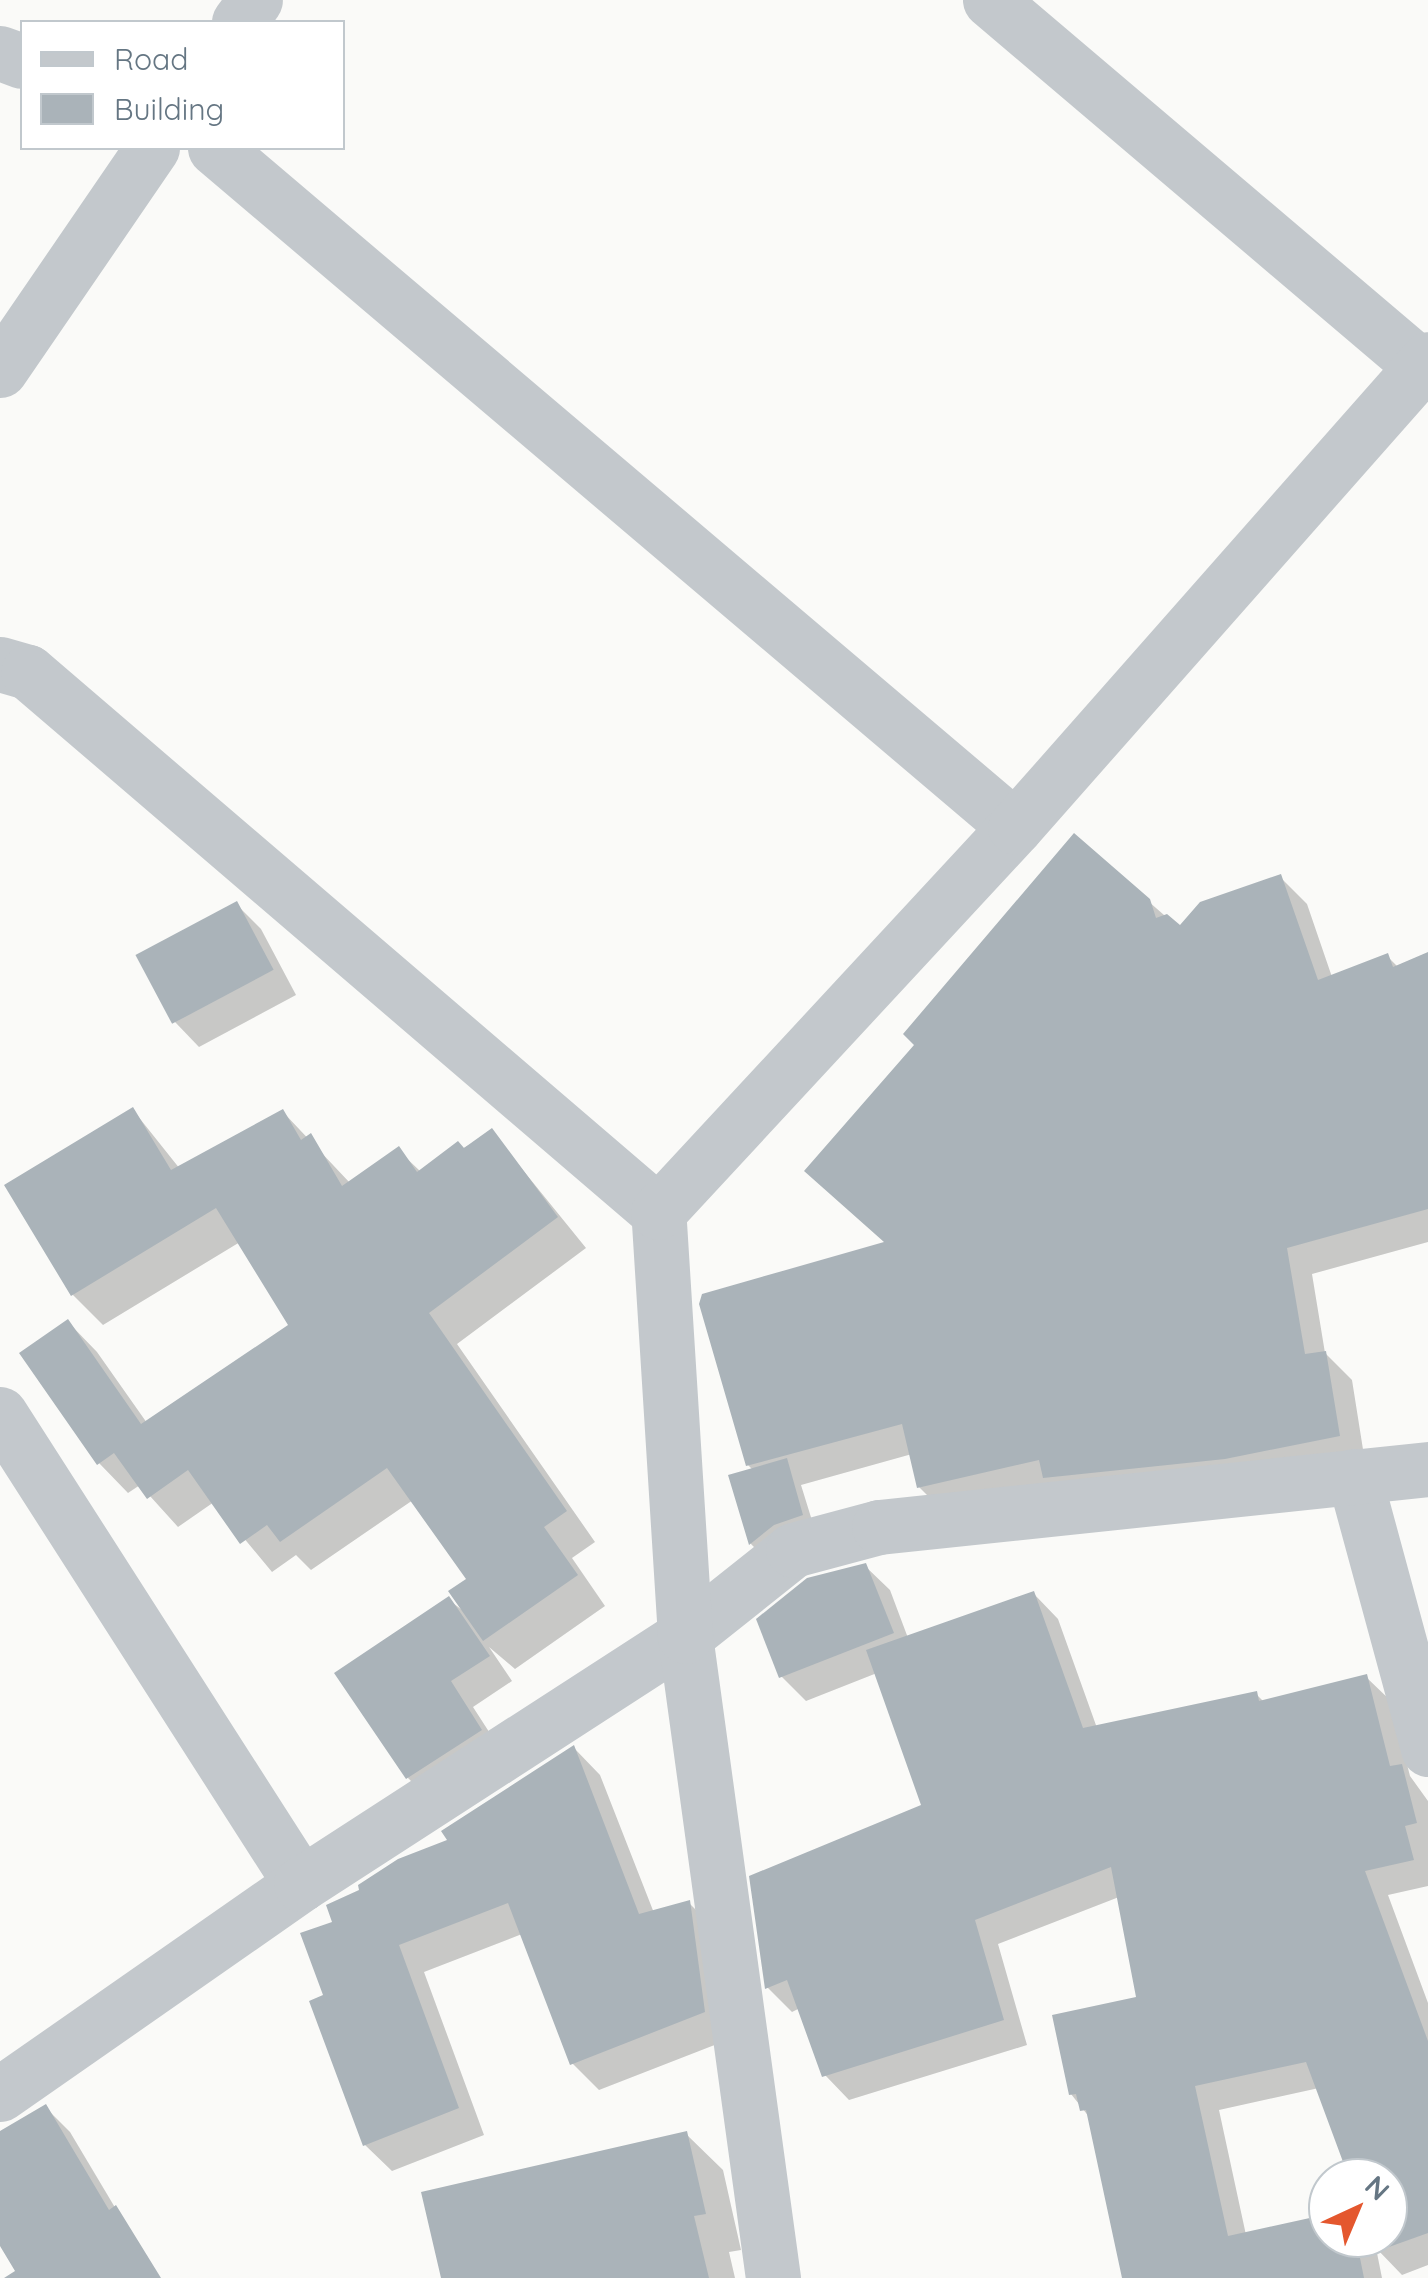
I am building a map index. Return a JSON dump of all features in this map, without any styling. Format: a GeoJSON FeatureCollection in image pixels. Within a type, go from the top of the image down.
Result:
{"type":"FeatureCollection","features":[{"type":"Feature","properties":{"kind":"street"},"geometry":{"type":"LineString","coordinates":[[658,1212],[1015,826],[1426,366],[990,0]]}},
{"type":"Feature","properties":{"kind":"street"},"geometry":{"type":"LineString","coordinates":[[0,370],[151,150]]}},
{"type":"Feature","properties":{"kind":"street"},"geometry":{"type":"LineString","coordinates":[[218,150],[1015,826]]}},
{"type":"Feature","properties":{"kind":"street"},"geometry":{"type":"LineString","coordinates":[[0,664],[28,672],[658,1212],[685,1636],[773,2278]]}},
{"type":"Feature","properties":{"kind":"street"},"geometry":{"type":"LineString","coordinates":[[0,1414],[301,1884]]}},
{"type":"Feature","properties":{"kind":"street"},"geometry":{"type":"LineString","coordinates":[[0,2094],[301,1884],[685,1636],[793,1550],[879,1527],[1428,1470]]}},
{"type":"Feature","properties":{"kind":"street"},"geometry":{"type":"LineString","coordinates":[[1354,1476],[1428,1748]]}},
{"type":"Feature","properties":{"kind":"building"},"geometry":{"type":"Polygon","coordinates":[[[1074,833],[1150,899],[1156,918],[1167,914],[1180,925],[1200,902],[1281,874],[1318,980],[1388,953],[1393,967],[1428,952],[1428,1209],[1287,1248],[1305,1354],[1326,1351],[1340,1436],[1225,1459],[1043,1478],[1039,1460],[917,1488],[902,1424],[746,1466],[699,1304],[702,1294],[884,1242],[804,1171],[914,1045],[903,1034],[1074,833]]]}},
{"type":"Feature","properties":{"kind":"building"},"geometry":{"type":"Polygon","coordinates":[[[237,901],[274,970],[172,1024],[135,955],[237,901]]]}},
{"type":"Feature","properties":{"kind":"building"},"geometry":{"type":"Polygon","coordinates":[[[133,1107],[171,1170],[283,1109],[301,1140],[311,1133],[342,1186],[399,1146],[417,1172],[458,1141],[464,1148],[492,1128],[558,1217],[429,1313],[567,1511],[544,1527],[578,1575],[483,1641],[448,1591],[466,1579],[387,1468],[280,1542],[267,1525],[240,1544],[188,1470],[147,1499],[114,1453],[97,1465],[19,1353],[68,1319],[141,1424],[288,1325],[216,1208],[71,1296],[4,1185],[133,1107]]]}},
{"type":"Feature","properties":{"kind":"building"},"geometry":{"type":"Polygon","coordinates":[[[787,1458],[803,1515],[774,1525],[749,1545],[728,1475],[787,1458]]]}},
{"type":"Feature","properties":{"kind":"building"},"geometry":{"type":"Polygon","coordinates":[[[866,1563],[894,1633],[779,1678],[756,1619],[807,1578],[866,1563]]]}},
{"type":"Feature","properties":{"kind":"building"},"geometry":{"type":"Polygon","coordinates":[[[1034,1591],[1083,1728],[1257,1691],[1259,1701],[1367,1674],[1390,1766],[1402,1764],[1417,1823],[1405,1826],[1414,1860],[1365,1871],[1428,2041],[1428,2233],[1408,2240],[1408,2158],[1342,2158],[1306,2062],[1195,2086],[1228,2236],[1308,2218],[1308,2258],[1360,2258],[1364,2278],[1122,2278],[1086,2110],[1080,2111],[1076,2094],[1069,2095],[1052,2015],[1136,1997],[1111,1867],[975,1920],[1004,2020],[822,2077],[787,1980],[765,1989],[749,1876],[921,1805],[866,1650],[1034,1591]]]}},
{"type":"Feature","properties":{"kind":"building"},"geometry":{"type":"Polygon","coordinates":[[[449,1596],[490,1656],[451,1681],[482,1730],[406,1779],[334,1673],[449,1596]]]}},
{"type":"Feature","properties":{"kind":"building"},"geometry":{"type":"Polygon","coordinates":[[[574,1745],[639,1914],[690,1900],[705,2012],[570,2065],[508,1903],[399,1945],[459,2108],[363,2146],[309,2001],[323,1995],[300,1933],[332,1922],[326,1905],[359,1890],[358,1885],[398,1859],[447,1840],[441,1831],[574,1745]]]}},
{"type":"Feature","properties":{"kind":"building"},"geometry":{"type":"Polygon","coordinates":[[[46,2104],[109,2210],[116,2205],[161,2278],[4,2278],[15,2271],[0,2246],[0,2131],[46,2104]]]}},
{"type":"Feature","properties":{"kind":"building"},"geometry":{"type":"Polygon","coordinates":[[[687,2131],[706,2214],[694,2216],[709,2278],[441,2278],[421,2192],[687,2131]]]}}]}
